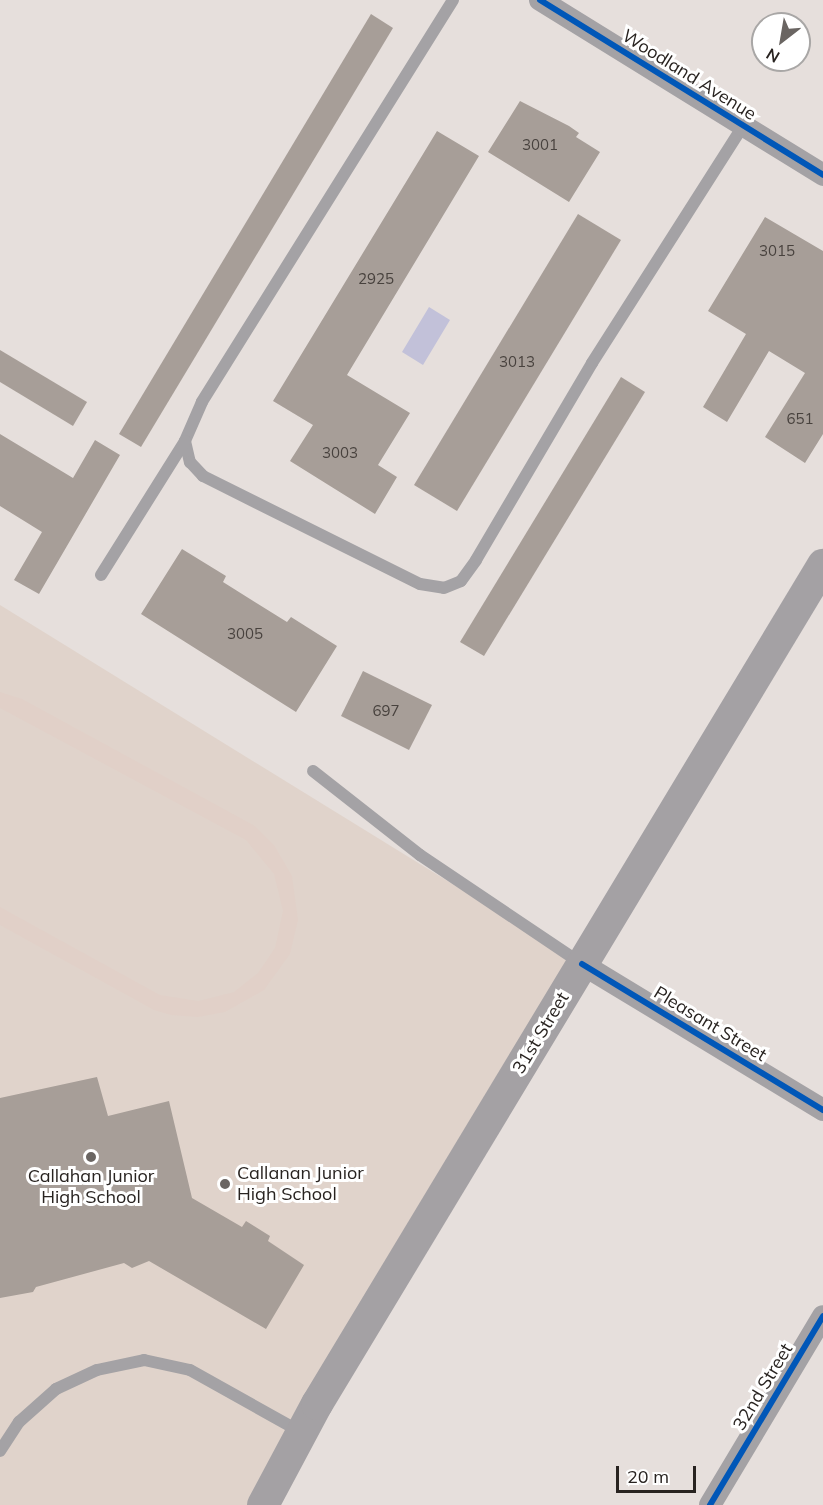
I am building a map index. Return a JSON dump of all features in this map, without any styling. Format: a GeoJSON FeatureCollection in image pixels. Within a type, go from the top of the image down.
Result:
{"type":"FeatureCollection","features":[{"type":"Feature","properties":{"kind":"main road","name":"31st Street"},"geometry":{"type":"LineString","coordinates":[[263,1505],[302,1433],[823,565]]}},
{"type":"Feature","properties":{"kind":"street","name":"Woodland Avenue"},"geometry":{"type":"LineString","coordinates":[[540,0],[823,175]]}},
{"type":"Feature","properties":{"kind":"street","name":"Pleasant Street"},"geometry":{"type":"LineString","coordinates":[[582,964],[823,1110]]}},
{"type":"Feature","properties":{"kind":"street","name":"32nd Street"},"geometry":{"type":"LineString","coordinates":[[710,1505],[823,1316]]}},
{"type":"Feature","properties":{"kind":"lane"},"geometry":{"type":"LineString","coordinates":[[101,575],[185,441],[202,402],[453,0]]}},
{"type":"Feature","properties":{"kind":"lane"},"geometry":{"type":"LineString","coordinates":[[185,441],[190,462],[203,476],[420,584],[444,588],[460,581],[592,363],[743,126]]}},
{"type":"Feature","properties":{"kind":"lane"},"geometry":{"type":"LineString","coordinates":[[314,771],[420,855],[582,964]]}},
{"type":"Feature","properties":{"kind":"lane"},"geometry":{"type":"LineString","coordinates":[[0,1451],[19,1422],[56,1389],[97,1370],[144,1360],[190,1370],[302,1433]]}},
{"type":"Feature","properties":{"kind":"shaded area","name":"Callanan Junior High School"},"geometry":{"type":"Polygon","coordinates":[[[0,605],[582,964],[263,1505],[0,1505],[0,605]]]}},
{"type":"Feature","properties":{"kind":"shaded area"},"geometry":{"type":"Polygon","coordinates":[[[0,692],[22,699],[255,826],[274,845],[292,876],[298,920],[290,954],[264,990],[225,1012],[198,1017],[171,1015],[154,1010],[0,925],[0,907],[160,995],[198,1001],[234,992],[258,973],[275,948],[283,911],[274,874],[246,840],[0,708],[0,692]]]}},
{"type":"Feature","properties":{"kind":"water"},"geometry":{"type":"Polygon","coordinates":[[[429,307],[450,320],[423,365],[402,352],[429,307]]]}},
{"type":"Feature","properties":{"kind":"building"},"geometry":{"type":"Polygon","coordinates":[[[371,14],[393,28],[141,447],[119,434],[371,14]]]}},
{"type":"Feature","properties":{"kind":"building"},"geometry":{"type":"Polygon","coordinates":[[[520,101],[569,126],[579,133],[576,137],[600,152],[569,202],[488,152],[520,101]]]}},
{"type":"Feature","properties":{"kind":"building"},"geometry":{"type":"Polygon","coordinates":[[[437,131],[479,156],[347,375],[410,413],[378,465],[397,477],[375,514],[290,461],[313,425],[273,401],[437,131]]]}},
{"type":"Feature","properties":{"kind":"building"},"geometry":{"type":"Polygon","coordinates":[[[578,214],[621,240],[457,511],[414,485],[578,214]]]}},
{"type":"Feature","properties":{"kind":"building"},"geometry":{"type":"Polygon","coordinates":[[[765,217],[823,251],[823,434],[805,463],[765,437],[805,373],[769,351],[727,422],[703,407],[746,334],[708,311],[765,217]]]}},
{"type":"Feature","properties":{"kind":"building"},"geometry":{"type":"Polygon","coordinates":[[[0,350],[87,402],[73,426],[0,382],[0,350]]]}},
{"type":"Feature","properties":{"kind":"building"},"geometry":{"type":"Polygon","coordinates":[[[621,377],[645,392],[484,656],[460,642],[621,377]]]}},
{"type":"Feature","properties":{"kind":"building"},"geometry":{"type":"Polygon","coordinates":[[[0,434],[73,478],[95,440],[120,455],[39,594],[14,580],[42,532],[0,506],[0,434]]]}},
{"type":"Feature","properties":{"kind":"building"},"geometry":{"type":"Polygon","coordinates":[[[182,549],[226,576],[223,582],[287,622],[291,617],[337,646],[296,712],[141,614],[182,549]]]}},
{"type":"Feature","properties":{"kind":"building"},"geometry":{"type":"Polygon","coordinates":[[[363,671],[432,705],[409,750],[341,716],[363,671]]]}},
{"type":"Feature","properties":{"kind":"building","name":"Callahan Junior High School"},"geometry":{"type":"Polygon","coordinates":[[[97,1077],[108,1116],[169,1101],[192,1198],[242,1227],[246,1221],[270,1236],[268,1241],[304,1265],[266,1329],[149,1261],[132,1268],[124,1263],[36,1287],[33,1292],[0,1298],[0,1098],[97,1077]]]}},
{"type":"Feature","properties":{"kind":"cycle path"},"geometry":{"type":"LineString","coordinates":[[540,0],[823,175]]}},
{"type":"Feature","properties":{"kind":"cycle path"},"geometry":{"type":"LineString","coordinates":[[582,964],[823,1110]]}},
{"type":"Feature","properties":{"kind":"cycle path"},"geometry":{"type":"LineString","coordinates":[[710,1505],[823,1316]]}},
{"type":"Feature","properties":{"kind":"place","name":"Callahan Junior High School"},"geometry":{"type":"Point","coordinates":[91,1157]}},
{"type":"Feature","properties":{"kind":"place","name":"Callanan Junior High School"},"geometry":{"type":"Point","coordinates":[225,1184]}}]}
